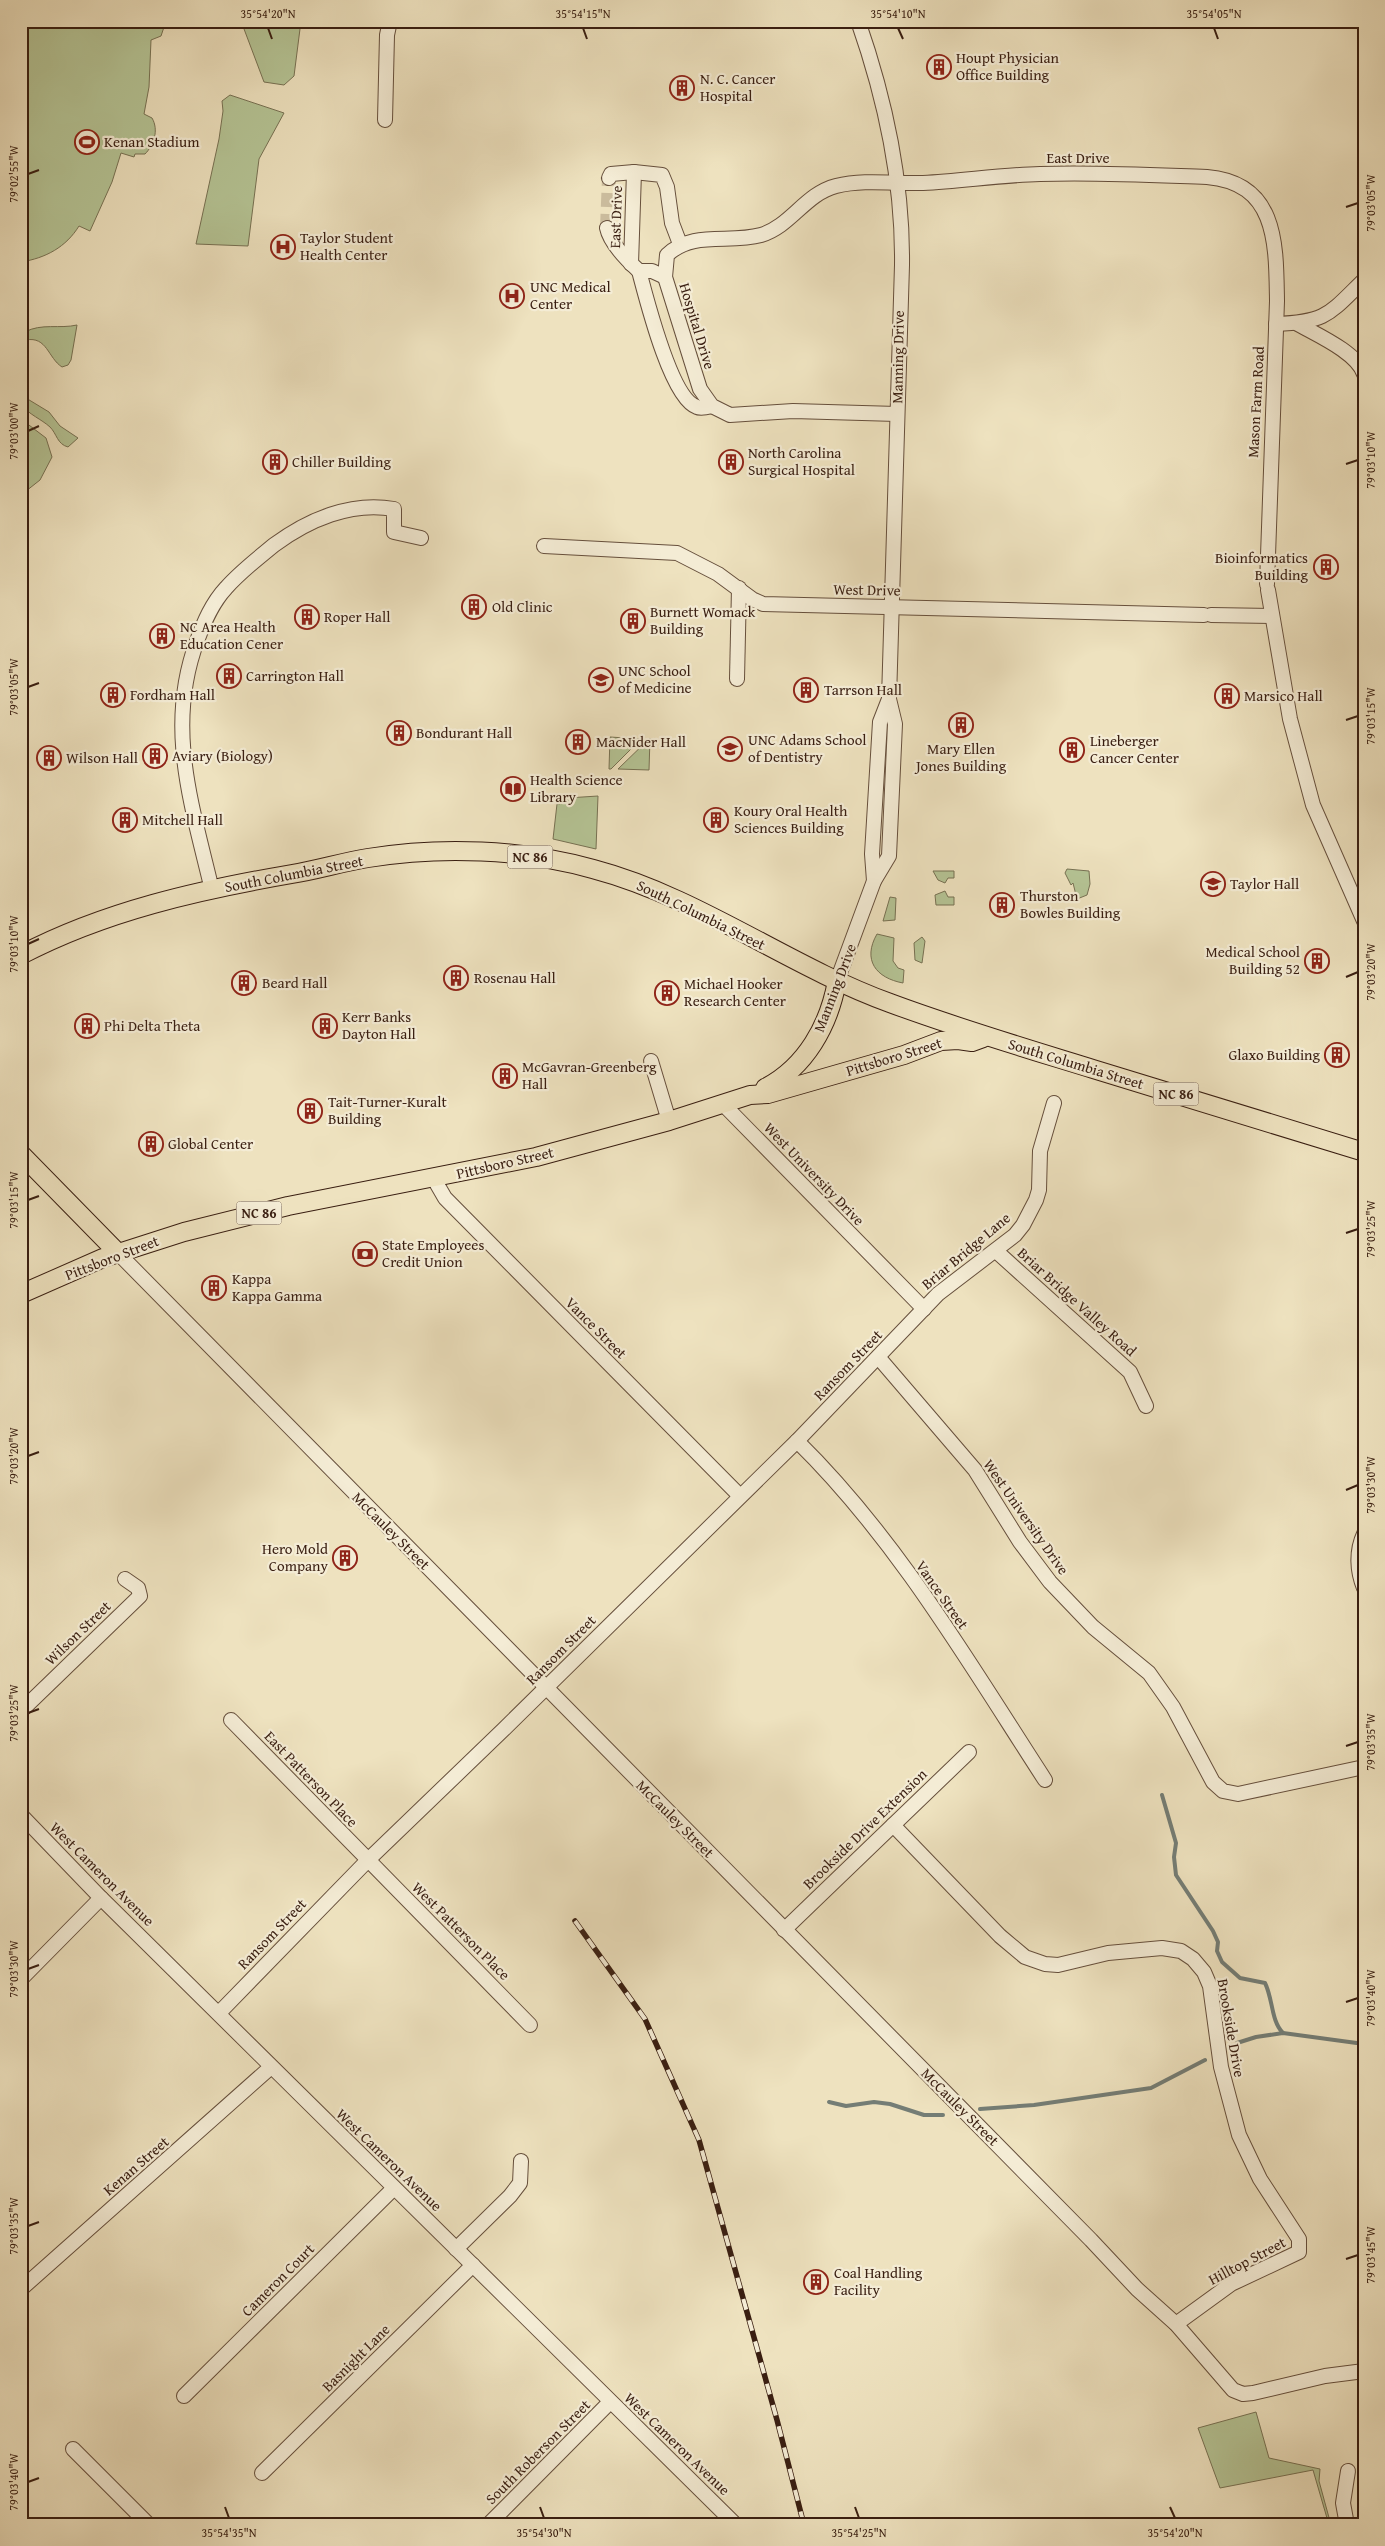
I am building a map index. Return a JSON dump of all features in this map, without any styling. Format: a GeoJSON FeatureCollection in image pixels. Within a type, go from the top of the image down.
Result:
{"type":"FeatureCollection","features":[{"type":"Feature","properties":{"kind":"main road","name":"South Columbia Street"},"geometry":{"type":"LineString","coordinates":[[21,955],[48,941],[108,917],[212,890],[387,856],[465,852],[536,857],[594,868],[672,898],[837,981],[889,1003],[988,1037],[1364,1152]]}},
{"type":"Feature","properties":{"kind":"main road","name":"Manning Drive"},"geometry":{"type":"LineString","coordinates":[[750,1095],[780,1080],[804,1059],[834,1000],[837,981]]}},
{"type":"Feature","properties":{"kind":"main road","name":"Pittsboro Street"},"geometry":{"type":"LineString","coordinates":[[21,1294],[118,1252],[184,1232],[288,1206],[434,1179],[536,1157],[668,1121],[750,1095],[768,1094],[904,1055],[941,1041],[958,1040],[972,1042],[988,1037]]}},
{"type":"Feature","properties":{"kind":"main road","name":"McCauley Street"},"geometry":{"type":"LineString","coordinates":[[21,1154],[118,1252]]}},
{"type":"Feature","properties":{"kind":"street"},"geometry":{"type":"LineString","coordinates":[[385,120],[387,34],[390,21]]}},
{"type":"Feature","properties":{"kind":"street","name":"Manning Drive"},"geometry":{"type":"LineString","coordinates":[[837,981],[874,881],[889,856],[892,829],[895,724],[889,699],[902,239],[898,182],[888,122],[858,21]]}},
{"type":"Feature","properties":{"kind":"street","name":"East Drive"},"geometry":{"type":"LineString","coordinates":[[634,172],[635,267]]}},
{"type":"Feature","properties":{"kind":"street","name":"East Drive"},"geometry":{"type":"LineString","coordinates":[[608,178],[615,173],[634,172],[662,175],[667,187],[672,223],[680,244]]}},
{"type":"Feature","properties":{"kind":"street","name":"East Drive"},"geometry":{"type":"LineString","coordinates":[[898,182],[921,183],[1039,174],[1195,176],[1226,178],[1240,184],[1253,195]]}},
{"type":"Feature","properties":{"kind":"street"},"geometry":{"type":"LineString","coordinates":[[680,244],[762,235],[780,226],[815,195],[838,186],[869,182],[898,182]]}},
{"type":"Feature","properties":{"kind":"street","name":"Mason Farm Road"},"geometry":{"type":"LineString","coordinates":[[1253,195],[1265,211],[1273,234],[1276,263],[1276,324],[1267,587],[1290,719],[1313,805],[1364,921]]}},
{"type":"Feature","properties":{"kind":"street","name":"East Drive"},"geometry":{"type":"LineString","coordinates":[[607,228],[635,267]]}},
{"type":"Feature","properties":{"kind":"street","name":"Hospital Drive"},"geometry":{"type":"LineString","coordinates":[[680,244],[667,255],[665,277],[700,389],[712,406]]}},
{"type":"Feature","properties":{"kind":"street"},"geometry":{"type":"LineString","coordinates":[[635,267],[652,271],[665,277]]}},
{"type":"Feature","properties":{"kind":"street"},"geometry":{"type":"LineString","coordinates":[[635,267],[674,382],[688,402],[698,408],[712,406],[730,415],[793,411],[897,414]]}},
{"type":"Feature","properties":{"kind":"street"},"geometry":{"type":"LineString","coordinates":[[1276,324],[1296,323],[1324,316],[1364,280]]}},
{"type":"Feature","properties":{"kind":"street"},"geometry":{"type":"LineString","coordinates":[[1296,323],[1344,351],[1362,369],[1364,374]]}},
{"type":"Feature","properties":{"kind":"street"},"geometry":{"type":"LineString","coordinates":[[212,890],[187,784],[182,753],[181,720],[184,684],[206,617],[224,589],[255,560],[281,540],[329,514],[353,508],[394,509],[394,532],[421,538]]}},
{"type":"Feature","properties":{"kind":"street","name":"West Drive"},"geometry":{"type":"LineString","coordinates":[[544,546],[677,553],[718,574],[752,599],[763,604],[1272,616]]}},
{"type":"Feature","properties":{"kind":"street"},"geometry":{"type":"LineString","coordinates":[[737,679],[739,588]]}},
{"type":"Feature","properties":{"kind":"street"},"geometry":{"type":"LineString","coordinates":[[651,1060],[668,1121]]}},
{"type":"Feature","properties":{"kind":"street","name":"Briar Bridge Lane"},"geometry":{"type":"LineString","coordinates":[[924,1308],[967,1270],[996,1251],[1023,1225],[1039,1190],[1040,1151],[1054,1103]]}},
{"type":"Feature","properties":{"kind":"street","name":"West University Drive"},"geometry":{"type":"LineString","coordinates":[[724,1104],[924,1308]]}},
{"type":"Feature","properties":{"kind":"street","name":"Vance Street"},"geometry":{"type":"LineString","coordinates":[[434,1179],[445,1198],[739,1495]]}},
{"type":"Feature","properties":{"kind":"street","name":"Briar Bridge Valley Road"},"geometry":{"type":"LineString","coordinates":[[996,1251],[1130,1372],[1146,1406]]}},
{"type":"Feature","properties":{"kind":"street","name":"McCauley Street"},"geometry":{"type":"LineString","coordinates":[[118,1252],[926,2072],[1137,2289],[1176,2324],[1233,2390],[1243,2394],[1325,2376],[1364,2371]]}},
{"type":"Feature","properties":{"kind":"street","name":"Ransom Street"},"geometry":{"type":"LineString","coordinates":[[219,2012],[368,1860],[546,1688],[739,1495],[797,1441],[879,1358],[924,1308]]}},
{"type":"Feature","properties":{"kind":"street","name":"West University Drive"},"geometry":{"type":"LineString","coordinates":[[879,1358],[975,1470],[1020,1542],[1050,1582],[1092,1626],[1150,1673],[1173,1707],[1202,1766],[1213,1782],[1223,1791],[1238,1794],[1364,1766]]}},
{"type":"Feature","properties":{"kind":"street","name":"Vance Street"},"geometry":{"type":"LineString","coordinates":[[797,1441],[831,1475],[893,1552],[969,1662],[1045,1780]]}},
{"type":"Feature","properties":{"kind":"street"},"geometry":{"type":"LineString","coordinates":[[1364,1534],[1358,1557],[1358,1574],[1364,1588]]}},
{"type":"Feature","properties":{"kind":"street","name":"Wilson Street"},"geometry":{"type":"LineString","coordinates":[[21,1710],[140,1596],[138,1588],[125,1579]]}},
{"type":"Feature","properties":{"kind":"street","name":"East Patterson Place"},"geometry":{"type":"LineString","coordinates":[[231,1720],[368,1860]]}},
{"type":"Feature","properties":{"kind":"street","name":"Brookside Drive Extension"},"geometry":{"type":"LineString","coordinates":[[784,1930],[969,1752]]}},
{"type":"Feature","properties":{"kind":"street","name":"West Cameron Avenue"},"geometry":{"type":"LineString","coordinates":[[21,1815],[101,1898],[219,2012],[271,2067],[736,2525]]}},
{"type":"Feature","properties":{"kind":"street","name":"Brookside Drive"},"geometry":{"type":"LineString","coordinates":[[893,1825],[1000,1936],[1025,1957],[1045,1964],[1058,1965],[1108,1953],[1162,1948],[1181,1952],[1193,1960],[1204,1972],[1210,1986],[1221,2067],[1239,2135],[1260,2180],[1299,2239]]}},
{"type":"Feature","properties":{"kind":"street","name":"West Patterson Place"},"geometry":{"type":"LineString","coordinates":[[368,1860],[530,2025]]}},
{"type":"Feature","properties":{"kind":"street"},"geometry":{"type":"LineString","coordinates":[[21,1979],[101,1898]]}},
{"type":"Feature","properties":{"kind":"street","name":"Kenan Street"},"geometry":{"type":"LineString","coordinates":[[21,2288],[271,2067]]}},
{"type":"Feature","properties":{"kind":"street"},"geometry":{"type":"LineString","coordinates":[[456,2249],[510,2196],[520,2183],[521,2161]]}},
{"type":"Feature","properties":{"kind":"street","name":"Cameron Court"},"geometry":{"type":"LineString","coordinates":[[184,2396],[394,2188]]}},
{"type":"Feature","properties":{"kind":"street","name":"Hilltop Street"},"geometry":{"type":"LineString","coordinates":[[1176,2324],[1231,2284],[1299,2252],[1299,2239]]}},
{"type":"Feature","properties":{"kind":"street","name":"Basnight Lane"},"geometry":{"type":"LineString","coordinates":[[262,2473],[473,2265]]}},
{"type":"Feature","properties":{"kind":"street","name":"South Roberson Street"},"geometry":{"type":"LineString","coordinates":[[488,2525],[610,2402]]}},
{"type":"Feature","properties":{"kind":"street"},"geometry":{"type":"LineString","coordinates":[[73,2449],[149,2525]]}},
{"type":"Feature","properties":{"kind":"street"},"geometry":{"type":"LineString","coordinates":[[1347,2525],[1343,2503],[1348,2471]]}},
{"type":"Feature","properties":{"kind":"green space","name":"Kenan Stadium"},"geometry":{"type":"Polygon","coordinates":[[[21,21],[166,21],[161,36],[151,40],[149,87],[144,114],[152,118],[155,127],[151,146],[145,154],[135,154],[134,157],[121,153],[112,182],[90,231],[79,226],[62,246],[39,258],[21,262],[21,21]]]}},
{"type":"Feature","properties":{"kind":"green space"},"geometry":{"type":"Polygon","coordinates":[[[241,21],[301,21],[294,76],[284,85],[264,82],[241,21]]]}},
{"type":"Feature","properties":{"kind":"green space"},"geometry":{"type":"Polygon","coordinates":[[[230,95],[284,113],[259,159],[248,246],[196,244],[219,139],[223,111],[222,101],[230,95]]]}},
{"type":"Feature","properties":{"kind":"green space"},"geometry":{"type":"Polygon","coordinates":[[[77,325],[71,360],[68,365],[62,367],[43,344],[39,341],[26,340],[24,338],[25,332],[31,329],[77,325]]]}},
{"type":"Feature","properties":{"kind":"green space"},"geometry":{"type":"Polygon","coordinates":[[[21,395],[49,412],[60,426],[78,438],[68,447],[64,446],[50,427],[21,405],[21,395]]]}},
{"type":"Feature","properties":{"kind":"green space"},"geometry":{"type":"Polygon","coordinates":[[[21,419],[46,438],[52,457],[40,480],[21,495],[21,419]]]}},
{"type":"Feature","properties":{"kind":"green space"},"geometry":{"type":"Polygon","coordinates":[[[610,737],[641,739],[609,769],[610,737]]]}},
{"type":"Feature","properties":{"kind":"green space"},"geometry":{"type":"Polygon","coordinates":[[[650,738],[649,770],[618,769],[650,738]]]}},
{"type":"Feature","properties":{"kind":"green space"},"geometry":{"type":"Polygon","coordinates":[[[598,796],[596,849],[553,839],[557,804],[566,803],[567,798],[598,796]]]}},
{"type":"Feature","properties":{"kind":"green space"},"geometry":{"type":"Polygon","coordinates":[[[1067,869],[1089,871],[1090,884],[1087,895],[1077,899],[1073,883],[1071,885],[1065,873],[1067,869]]]}},
{"type":"Feature","properties":{"kind":"green space"},"geometry":{"type":"Polygon","coordinates":[[[933,871],[954,871],[954,878],[948,878],[945,883],[938,880],[933,871]]]}},
{"type":"Feature","properties":{"kind":"green space"},"geometry":{"type":"Polygon","coordinates":[[[945,891],[948,897],[954,897],[954,905],[936,905],[935,895],[945,891]]]}},
{"type":"Feature","properties":{"kind":"green space"},"geometry":{"type":"Polygon","coordinates":[[[890,897],[896,898],[895,920],[883,921],[890,897]]]}},
{"type":"Feature","properties":{"kind":"green space"},"geometry":{"type":"Polygon","coordinates":[[[877,934],[894,938],[893,961],[898,968],[904,970],[903,983],[885,977],[874,966],[871,952],[877,934]]]}},
{"type":"Feature","properties":{"kind":"green space"},"geometry":{"type":"Polygon","coordinates":[[[922,937],[925,941],[922,963],[915,960],[914,943],[922,937]]]}},
{"type":"Feature","properties":{"kind":"green space"},"geometry":{"type":"Polygon","coordinates":[[[1256,2412],[1269,2458],[1320,2469],[1319,2481],[1331,2525],[1329,2525],[1313,2470],[1220,2488],[1198,2428],[1256,2412]]]}},
{"type":"Feature","properties":{"kind":"waterway"},"geometry":{"type":"LineString","coordinates":[[1162,1795],[1176,1843],[1174,1857],[1176,1875],[1213,1931],[1218,1942],[1217,1951],[1222,1962],[1240,1978],[1265,1983],[1276,2022],[1283,2033]]}},
{"type":"Feature","properties":{"kind":"waterway"},"geometry":{"type":"LineString","coordinates":[[1237,2043],[1256,2037],[1283,2033],[1364,2044]]}},
{"type":"Feature","properties":{"kind":"waterway"},"geometry":{"type":"LineString","coordinates":[[980,2109],[1034,2105],[1151,2088],[1205,2060]]}},
{"type":"Feature","properties":{"kind":"waterway"},"geometry":{"type":"LineString","coordinates":[[829,2102],[846,2106],[874,2102],[890,2104],[924,2115],[943,2115]]}},
{"type":"Feature","properties":{"kind":"tunnel"},"geometry":{"type":"LineString","coordinates":[[607,228],[609,178]]}},
{"type":"Feature","properties":{"kind":"railway"},"geometry":{"type":"LineString","coordinates":[[575,1921],[645,2019],[699,2140],[777,2420],[804,2525]]}},
{"type":"Feature","properties":{"kind":"place","name":"Houpt Physician Office Building"},"geometry":{"type":"Point","coordinates":[939,67]}},
{"type":"Feature","properties":{"kind":"place","name":"N. C. Cancer Hospital"},"geometry":{"type":"Point","coordinates":[682,88]}},
{"type":"Feature","properties":{"kind":"place","name":"Kenan Stadium"},"geometry":{"type":"Point","coordinates":[87,142]}},
{"type":"Feature","properties":{"kind":"place","name":"Taylor Student Health Center"},"geometry":{"type":"Point","coordinates":[283,247]}},
{"type":"Feature","properties":{"kind":"place","name":"UNC Medical Center"},"geometry":{"type":"Point","coordinates":[512,296]}},
{"type":"Feature","properties":{"kind":"place","name":"Chiller Building"},"geometry":{"type":"Point","coordinates":[275,462]}},
{"type":"Feature","properties":{"kind":"place","name":"North Carolina Surgical Hospital"},"geometry":{"type":"Point","coordinates":[731,462]}},
{"type":"Feature","properties":{"kind":"place","name":"Bioinformatics Building"},"geometry":{"type":"Point","coordinates":[1326,567]}},
{"type":"Feature","properties":{"kind":"place","name":"Old Clinic"},"geometry":{"type":"Point","coordinates":[474,607]}},
{"type":"Feature","properties":{"kind":"place","name":"Roper Hall"},"geometry":{"type":"Point","coordinates":[307,617]}},
{"type":"Feature","properties":{"kind":"place","name":"Burnett Womack Building"},"geometry":{"type":"Point","coordinates":[633,621]}},
{"type":"Feature","properties":{"kind":"place","name":"NC Area Health Education Cener"},"geometry":{"type":"Point","coordinates":[162,636]}},
{"type":"Feature","properties":{"kind":"place","name":"Carrington Hall"},"geometry":{"type":"Point","coordinates":[229,676]}},
{"type":"Feature","properties":{"kind":"place","name":"UNC School of Medicine"},"geometry":{"type":"Point","coordinates":[601,680]}},
{"type":"Feature","properties":{"kind":"place","name":"Tarrson Hall"},"geometry":{"type":"Point","coordinates":[806,690]}},
{"type":"Feature","properties":{"kind":"place","name":"Fordham Hall"},"geometry":{"type":"Point","coordinates":[113,695]}},
{"type":"Feature","properties":{"kind":"place","name":"Marsico Hall"},"geometry":{"type":"Point","coordinates":[1227,696]}},
{"type":"Feature","properties":{"kind":"place","name":"Mary Ellen Jones Building"},"geometry":{"type":"Point","coordinates":[961,725]}},
{"type":"Feature","properties":{"kind":"place","name":"Bondurant Hall"},"geometry":{"type":"Point","coordinates":[399,733]}},
{"type":"Feature","properties":{"kind":"place","name":"MacNider Hall"},"geometry":{"type":"Point","coordinates":[578,742]}},
{"type":"Feature","properties":{"kind":"place","name":"UNC Adams School of Dentistry"},"geometry":{"type":"Point","coordinates":[730,749]}},
{"type":"Feature","properties":{"kind":"place","name":"Lineberger Cancer Center"},"geometry":{"type":"Point","coordinates":[1072,750]}},
{"type":"Feature","properties":{"kind":"place","name":"Aviary (Biology)"},"geometry":{"type":"Point","coordinates":[155,756]}},
{"type":"Feature","properties":{"kind":"place","name":"Wilson Hall"},"geometry":{"type":"Point","coordinates":[49,758]}},
{"type":"Feature","properties":{"kind":"place","name":"Health Science Library"},"geometry":{"type":"Point","coordinates":[513,789]}},
{"type":"Feature","properties":{"kind":"place","name":"Mitchell Hall"},"geometry":{"type":"Point","coordinates":[125,820]}},
{"type":"Feature","properties":{"kind":"place","name":"Koury Oral Health Sciences Building"},"geometry":{"type":"Point","coordinates":[716,820]}},
{"type":"Feature","properties":{"kind":"place","name":"Taylor Hall"},"geometry":{"type":"Point","coordinates":[1213,884]}},
{"type":"Feature","properties":{"kind":"place","name":"Thurston Bowles Building"},"geometry":{"type":"Point","coordinates":[1002,905]}},
{"type":"Feature","properties":{"kind":"place","name":"Medical School Building 52"},"geometry":{"type":"Point","coordinates":[1317,961]}},
{"type":"Feature","properties":{"kind":"place","name":"Rosenau Hall"},"geometry":{"type":"Point","coordinates":[456,978]}},
{"type":"Feature","properties":{"kind":"place","name":"Beard Hall"},"geometry":{"type":"Point","coordinates":[244,983]}},
{"type":"Feature","properties":{"kind":"place","name":"Michael Hooker Research Center"},"geometry":{"type":"Point","coordinates":[667,993]}},
{"type":"Feature","properties":{"kind":"place","name":"Phi Delta Theta"},"geometry":{"type":"Point","coordinates":[87,1026]}},
{"type":"Feature","properties":{"kind":"place","name":"Kerr Banks Dayton Hall"},"geometry":{"type":"Point","coordinates":[325,1026]}},
{"type":"Feature","properties":{"kind":"place","name":"Glaxo Building"},"geometry":{"type":"Point","coordinates":[1337,1055]}},
{"type":"Feature","properties":{"kind":"place","name":"McGavran-Greenberg Hall"},"geometry":{"type":"Point","coordinates":[505,1076]}},
{"type":"Feature","properties":{"kind":"place","name":"Tait-Turner-Kuralt Building"},"geometry":{"type":"Point","coordinates":[310,1111]}},
{"type":"Feature","properties":{"kind":"place","name":"Global Center"},"geometry":{"type":"Point","coordinates":[151,1144]}},
{"type":"Feature","properties":{"kind":"place","name":"State Employees Credit Union"},"geometry":{"type":"Point","coordinates":[365,1254]}},
{"type":"Feature","properties":{"kind":"place","name":"Kappa Kappa Gamma"},"geometry":{"type":"Point","coordinates":[214,1288]}},
{"type":"Feature","properties":{"kind":"place","name":"Hero Mold Company"},"geometry":{"type":"Point","coordinates":[345,1558]}},
{"type":"Feature","properties":{"kind":"place","name":"Coal Handling Facility"},"geometry":{"type":"Point","coordinates":[816,2282]}}]}
